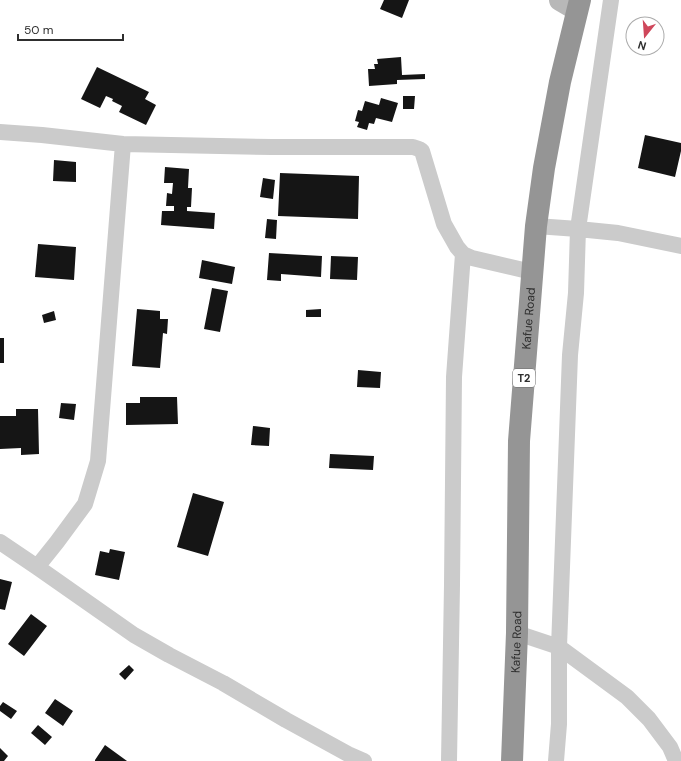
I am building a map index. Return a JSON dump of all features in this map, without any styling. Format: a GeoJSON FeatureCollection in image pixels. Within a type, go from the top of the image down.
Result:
{"type":"FeatureCollection","features":[{"type":"Feature","properties":{"kind":"highway","name":"Kafue Road"},"geometry":{"type":"LineString","coordinates":[[512,761],[517,633],[519,441],[532,272],[536,226],[544,168],[560,82],[572,4]]}},
{"type":"Feature","properties":{"kind":"street"},"geometry":{"type":"LineString","coordinates":[[556,761],[559,724],[559,647],[570,355],[576,293],[578,229],[611,0]]}},
{"type":"Feature","properties":{"kind":"street"},"geometry":{"type":"LineString","coordinates":[[0,132],[123,144],[272,147],[413,147],[422,151],[444,224],[457,248],[472,258],[532,272]]}},
{"type":"Feature","properties":{"kind":"street"},"geometry":{"type":"LineString","coordinates":[[37,567],[85,504],[98,461],[123,144]]}},
{"type":"Feature","properties":{"kind":"street"},"geometry":{"type":"LineString","coordinates":[[536,226],[618,233],[681,246]]}},
{"type":"Feature","properties":{"kind":"street"},"geometry":{"type":"LineString","coordinates":[[449,761],[454,377],[464,254]]}},
{"type":"Feature","properties":{"kind":"street"},"geometry":{"type":"LineString","coordinates":[[0,542],[134,635],[223,683],[313,735],[364,761]]}},
{"type":"Feature","properties":{"kind":"street"},"geometry":{"type":"LineString","coordinates":[[517,633],[559,647],[627,697],[649,719],[670,747],[676,761]]}},
{"type":"Feature","properties":{"kind":"building"},"geometry":{"type":"Polygon","coordinates":[[[384,0],[409,0],[402,18],[380,9],[384,0]]]}},
{"type":"Feature","properties":{"kind":"building"},"geometry":{"type":"Polygon","coordinates":[[[401,57],[402,75],[425,74],[425,79],[397,80],[397,84],[369,86],[368,69],[375,69],[374,64],[378,64],[377,59],[401,57]]]}},
{"type":"Feature","properties":{"kind":"building"},"geometry":{"type":"Polygon","coordinates":[[[97,67],[149,92],[145,99],[156,105],[146,125],[119,112],[122,106],[106,96],[100,108],[81,99],[97,67]]]}},
{"type":"Feature","properties":{"kind":"building"},"geometry":{"type":"Polygon","coordinates":[[[403,96],[415,96],[414,109],[403,109],[403,96]]]}},
{"type":"Feature","properties":{"kind":"building"},"geometry":{"type":"Polygon","coordinates":[[[381,98],[398,103],[392,122],[376,118],[374,124],[369,123],[367,130],[357,127],[359,122],[355,121],[358,110],[362,111],[365,101],[379,105],[381,98]]]}},
{"type":"Feature","properties":{"kind":"building"},"geometry":{"type":"Polygon","coordinates":[[[645,135],[681,143],[681,151],[675,177],[638,168],[645,135]]]}},
{"type":"Feature","properties":{"kind":"building"},"geometry":{"type":"Polygon","coordinates":[[[54,160],[76,162],[76,182],[53,181],[54,160]]]}},
{"type":"Feature","properties":{"kind":"building"},"geometry":{"type":"Polygon","coordinates":[[[165,167],[189,169],[188,188],[192,188],[191,207],[187,207],[187,211],[215,213],[214,229],[161,225],[162,211],[174,211],[174,206],[166,206],[167,193],[172,194],[173,183],[164,183],[165,167]]]}},
{"type":"Feature","properties":{"kind":"building"},"geometry":{"type":"Polygon","coordinates":[[[280,173],[359,176],[358,219],[278,216],[280,173]]]}},
{"type":"Feature","properties":{"kind":"building"},"geometry":{"type":"Polygon","coordinates":[[[263,178],[275,180],[273,199],[260,197],[263,178]]]}},
{"type":"Feature","properties":{"kind":"building"},"geometry":{"type":"Polygon","coordinates":[[[267,219],[277,220],[276,239],[265,238],[267,219]]]}},
{"type":"Feature","properties":{"kind":"building"},"geometry":{"type":"Polygon","coordinates":[[[38,244],[76,247],[74,280],[35,277],[38,244]]]}},
{"type":"Feature","properties":{"kind":"building"},"geometry":{"type":"Polygon","coordinates":[[[269,253],[322,256],[321,277],[281,274],[281,281],[267,280],[269,253]]]}},
{"type":"Feature","properties":{"kind":"building"},"geometry":{"type":"Polygon","coordinates":[[[331,256],[358,257],[357,280],[330,279],[331,256]]]}},
{"type":"Feature","properties":{"kind":"building"},"geometry":{"type":"Polygon","coordinates":[[[202,260],[235,267],[232,284],[199,278],[202,260]]]}},
{"type":"Feature","properties":{"kind":"building"},"geometry":{"type":"Polygon","coordinates":[[[212,288],[228,291],[220,332],[204,329],[212,288]]]}},
{"type":"Feature","properties":{"kind":"building"},"geometry":{"type":"Polygon","coordinates":[[[137,309],[160,311],[160,319],[168,319],[167,334],[163,333],[160,368],[132,366],[137,309]]]}},
{"type":"Feature","properties":{"kind":"building"},"geometry":{"type":"Polygon","coordinates":[[[321,309],[321,317],[306,317],[306,310],[321,309]]]}},
{"type":"Feature","properties":{"kind":"building"},"geometry":{"type":"Polygon","coordinates":[[[54,311],[56,320],[44,323],[42,315],[54,311]]]}},
{"type":"Feature","properties":{"kind":"building"},"geometry":{"type":"Polygon","coordinates":[[[0,338],[4,338],[4,363],[0,363],[0,338]]]}},
{"type":"Feature","properties":{"kind":"building"},"geometry":{"type":"Polygon","coordinates":[[[358,370],[381,372],[380,388],[357,387],[358,370]]]}},
{"type":"Feature","properties":{"kind":"building"},"geometry":{"type":"Polygon","coordinates":[[[140,397],[177,397],[178,424],[126,425],[126,403],[140,403],[140,397]]]}},
{"type":"Feature","properties":{"kind":"building"},"geometry":{"type":"Polygon","coordinates":[[[61,403],[76,404],[74,420],[59,418],[61,403]]]}},
{"type":"Feature","properties":{"kind":"building"},"geometry":{"type":"Polygon","coordinates":[[[16,409],[38,409],[39,454],[21,455],[21,448],[0,449],[0,416],[16,416],[16,409]]]}},
{"type":"Feature","properties":{"kind":"building"},"geometry":{"type":"Polygon","coordinates":[[[253,426],[270,428],[269,446],[251,445],[253,426]]]}},
{"type":"Feature","properties":{"kind":"building"},"geometry":{"type":"Polygon","coordinates":[[[330,454],[374,456],[373,470],[329,468],[330,454]]]}},
{"type":"Feature","properties":{"kind":"building"},"geometry":{"type":"Polygon","coordinates":[[[193,493],[224,502],[208,556],[177,547],[193,493]]]}},
{"type":"Feature","properties":{"kind":"building"},"geometry":{"type":"Polygon","coordinates":[[[110,549],[125,552],[119,580],[95,575],[100,551],[109,553],[110,549]]]}},
{"type":"Feature","properties":{"kind":"building"},"geometry":{"type":"Polygon","coordinates":[[[0,579],[12,582],[5,610],[0,609],[0,579]]]}},
{"type":"Feature","properties":{"kind":"building"},"geometry":{"type":"Polygon","coordinates":[[[31,614],[47,626],[24,656],[8,644],[31,614]]]}},
{"type":"Feature","properties":{"kind":"building"},"geometry":{"type":"Polygon","coordinates":[[[129,665],[134,670],[125,680],[119,674],[129,665]]]}},
{"type":"Feature","properties":{"kind":"building"},"geometry":{"type":"Polygon","coordinates":[[[55,699],[73,711],[63,726],[45,713],[55,699]]]}},
{"type":"Feature","properties":{"kind":"building"},"geometry":{"type":"Polygon","coordinates":[[[3,702],[17,711],[11,719],[0,711],[0,706],[3,702]]]}},
{"type":"Feature","properties":{"kind":"building"},"geometry":{"type":"Polygon","coordinates":[[[38,725],[52,737],[45,745],[31,733],[38,725]]]}},
{"type":"Feature","properties":{"kind":"building"},"geometry":{"type":"Polygon","coordinates":[[[105,745],[127,761],[95,761],[105,745]]]}},
{"type":"Feature","properties":{"kind":"building"},"geometry":{"type":"Polygon","coordinates":[[[0,748],[8,756],[4,761],[0,761],[0,748]]]}}]}
